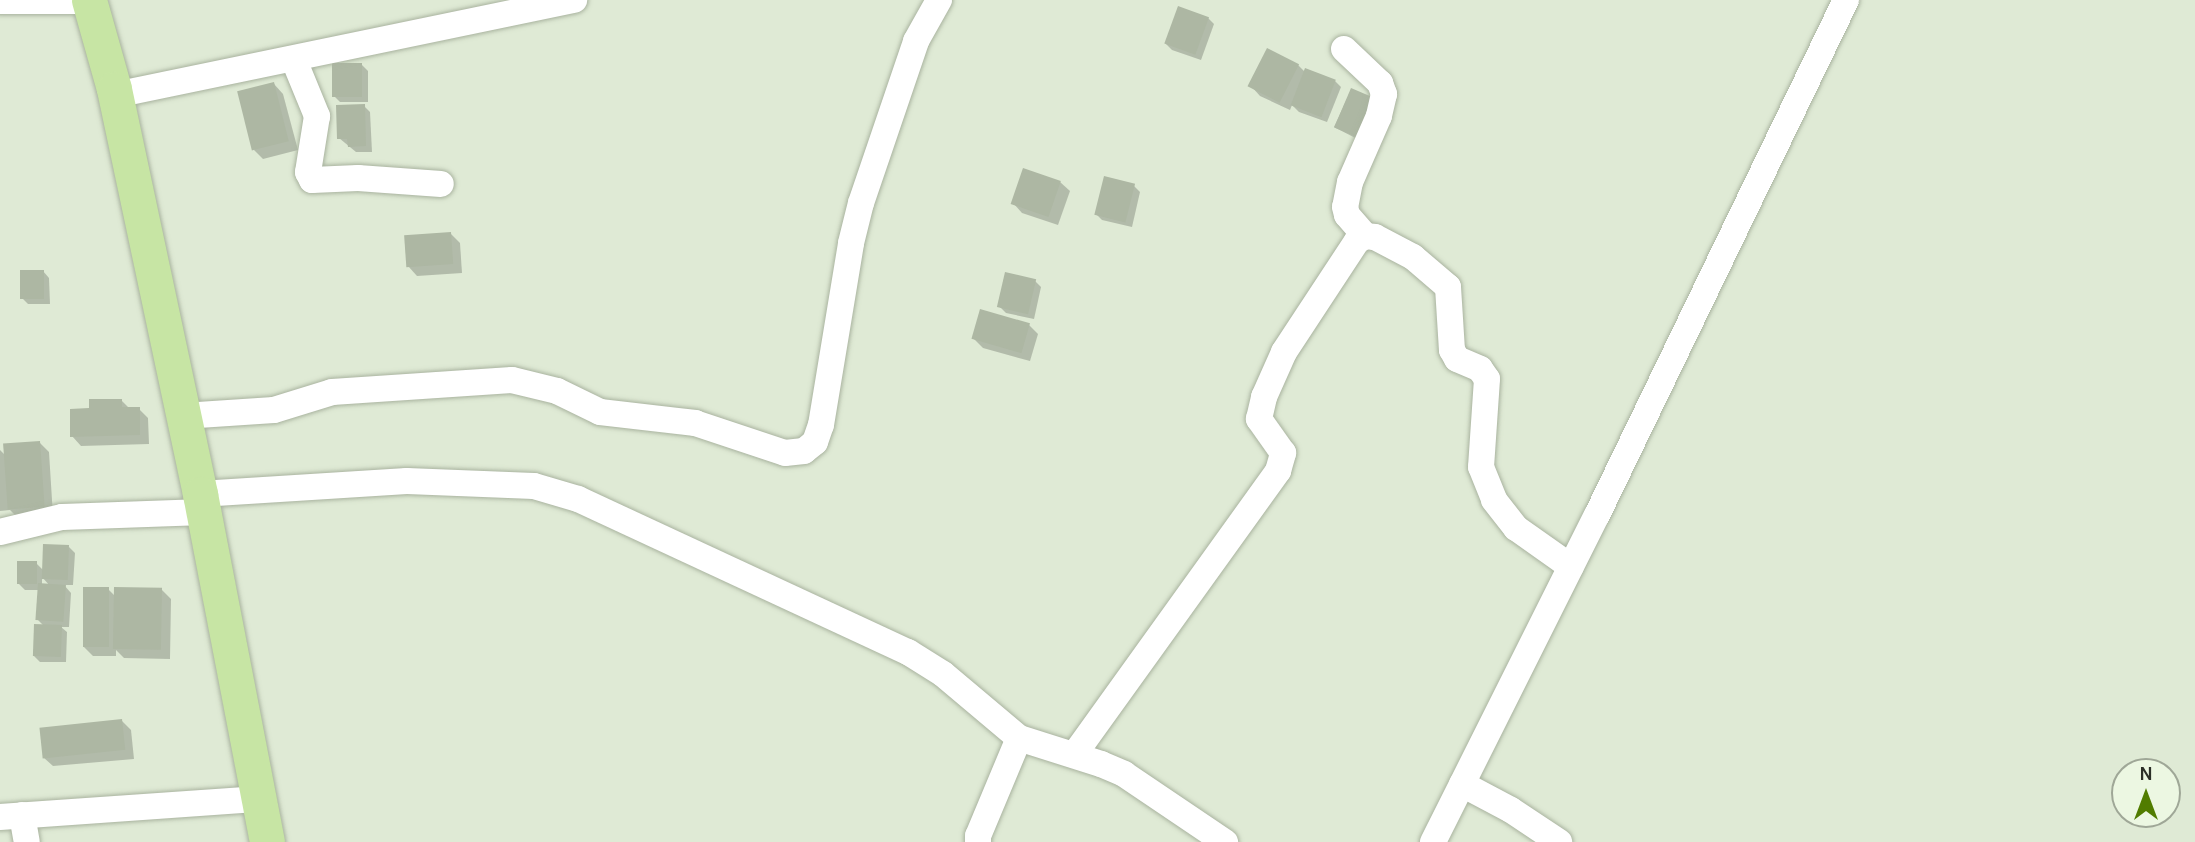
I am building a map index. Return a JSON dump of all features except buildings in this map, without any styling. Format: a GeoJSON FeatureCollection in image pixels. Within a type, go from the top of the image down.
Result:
{"type":"FeatureCollection","features":[{"type":"Feature","properties":{"kind":"main road"},"geometry":{"type":"LineString","coordinates":[[90,0],[115,95],[202,503],[267,842]]}},
{"type":"Feature","properties":{"kind":"street"},"geometry":{"type":"LineString","coordinates":[[0,1],[90,0]]}},
{"type":"Feature","properties":{"kind":"street"},"geometry":{"type":"LineString","coordinates":[[115,95],[574,0]]}},
{"type":"Feature","properties":{"kind":"street"},"geometry":{"type":"LineString","coordinates":[[183,416],[274,410],[332,391],[512,380],[557,391],[600,412],[695,423],[785,453],[804,451],[816,442],[821,425],[851,243],[861,203],[916,41],[939,0]]}},
{"type":"Feature","properties":{"kind":"street"},"geometry":{"type":"LineString","coordinates":[[1433,842],[1571,567],[1846,0]]}},
{"type":"Feature","properties":{"kind":"street"},"geometry":{"type":"LineString","coordinates":[[1344,49],[1380,83],[1384,94],[1379,116],[1350,182],[1345,207],[1351,223],[1365,236],[1375,237],[1413,257],[1448,287],[1452,351],[1457,359],[1480,369],[1487,379],[1481,467],[1494,500],[1516,528],[1571,567]]}},
{"type":"Feature","properties":{"kind":"street"},"geometry":{"type":"LineString","coordinates":[[294,60],[317,116],[308,172],[312,180],[358,178],[441,184]]}},
{"type":"Feature","properties":{"kind":"street"},"geometry":{"type":"LineString","coordinates":[[1074,755],[1278,471],[1283,453],[1259,419],[1264,397],[1284,352],[1357,241],[1365,236]]}},
{"type":"Feature","properties":{"kind":"street"},"geometry":{"type":"LineString","coordinates":[[0,532],[62,517],[407,481],[534,486],[578,499],[908,652],[943,674],[1019,737],[1124,774],[1225,842]]}},
{"type":"Feature","properties":{"kind":"street"},"geometry":{"type":"LineString","coordinates":[[978,842],[978,836],[1019,737]]}},
{"type":"Feature","properties":{"kind":"street"},"geometry":{"type":"LineString","coordinates":[[1462,784],[1520,815],[1559,842]]}},
{"type":"Feature","properties":{"kind":"street"},"geometry":{"type":"LineString","coordinates":[[27,842],[11,816],[259,799]]}}]}
